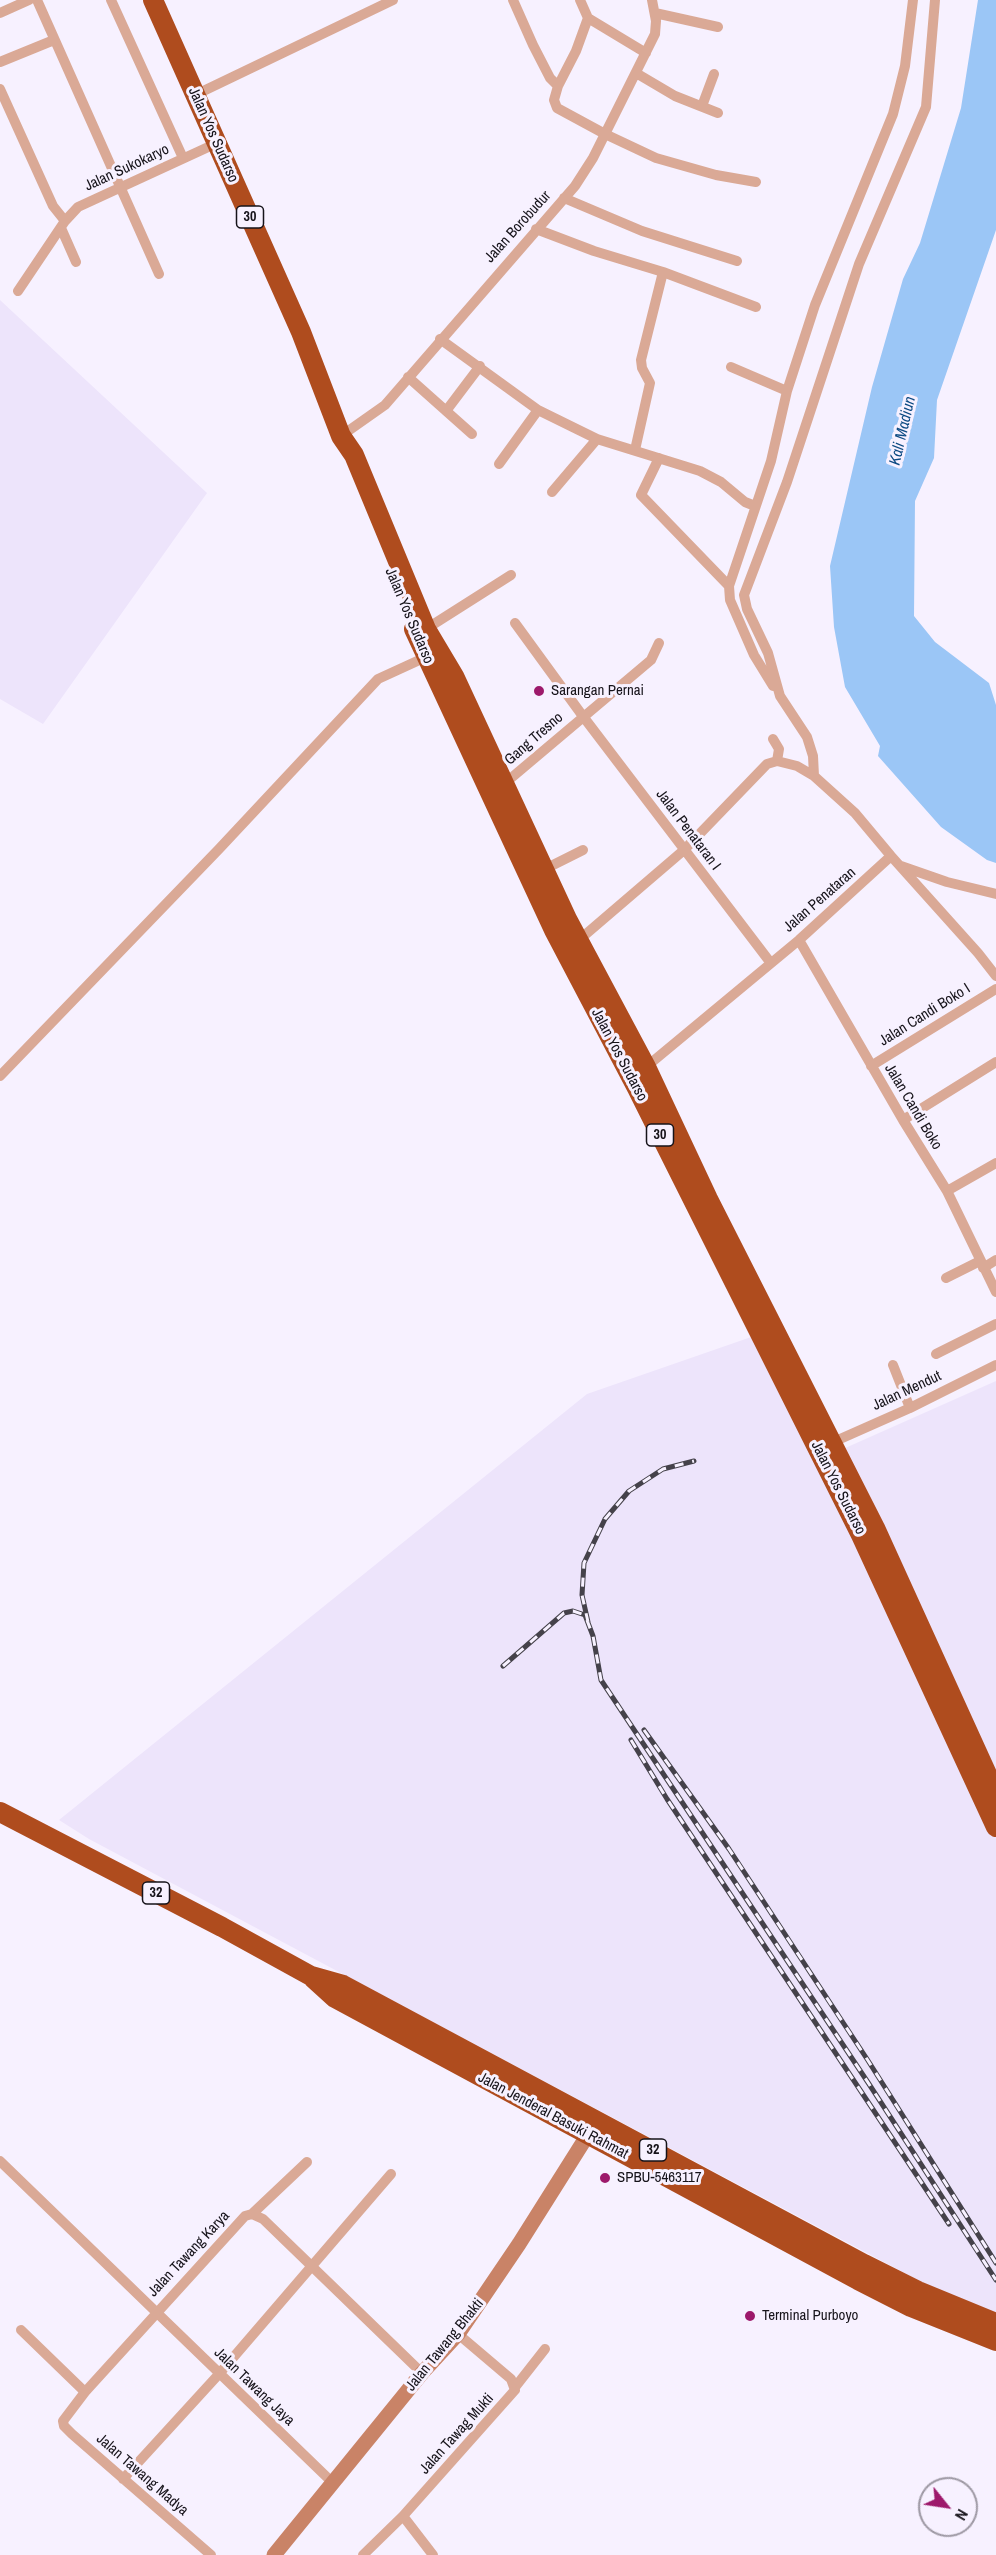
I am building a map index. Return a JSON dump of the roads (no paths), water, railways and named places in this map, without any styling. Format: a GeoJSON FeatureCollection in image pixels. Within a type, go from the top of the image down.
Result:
{"type":"FeatureCollection","features":[{"type":"Feature","properties":{"kind":"highway","name":"Jalan Yos Sudarso"},"geometry":{"type":"LineString","coordinates":[[153,0],[301,332],[341,436],[354,455],[446,680],[554,930],[875,1528],[996,1794]]}},
{"type":"Feature","properties":{"kind":"highway","name":"Jalan Yos Sudarso"},"geometry":{"type":"LineString","coordinates":[[341,436],[344,465],[426,657],[446,680],[504,784],[543,870],[646,1067],[702,1202],[861,1535],[996,1827]]}},
{"type":"Feature","properties":{"kind":"highway","name":"Jalan Jenderal Basuki Rahmat"},"geometry":{"type":"LineString","coordinates":[[0,1812],[222,1927],[311,1976],[343,1985],[593,2128],[785,2231],[911,2307],[996,2341]]}},
{"type":"Feature","properties":{"kind":"highway","name":"Jalan Jenderal Basuki Rahmat"},"geometry":{"type":"LineString","coordinates":[[785,2231],[996,2323]]}},
{"type":"Feature","properties":{"kind":"street"},"geometry":{"type":"LineString","coordinates":[[0,13],[29,0]]}},
{"type":"Feature","properties":{"kind":"street"},"geometry":{"type":"LineString","coordinates":[[38,0],[159,274]]}},
{"type":"Feature","properties":{"kind":"street"},"geometry":{"type":"LineString","coordinates":[[111,0],[183,158]]}},
{"type":"Feature","properties":{"kind":"street"},"geometry":{"type":"LineString","coordinates":[[195,95],[393,0]]}},
{"type":"Feature","properties":{"kind":"street"},"geometry":{"type":"LineString","coordinates":[[513,0],[550,78],[558,86]]}},
{"type":"Feature","properties":{"kind":"street"},"geometry":{"type":"LineString","coordinates":[[580,0],[588,18],[646,53]]}},
{"type":"Feature","properties":{"kind":"street","name":"Jalan Borobudur"},"geometry":{"type":"LineString","coordinates":[[341,436],[385,405],[564,198],[593,158],[657,27],[652,0]]}},
{"type":"Feature","properties":{"kind":"street"},"geometry":{"type":"LineString","coordinates":[[913,0],[905,66],[893,114],[814,305],[787,391],[771,461],[729,586],[730,600],[754,656],[807,737],[814,766],[978,952],[996,976]]}},
{"type":"Feature","properties":{"kind":"street"},"geometry":{"type":"LineString","coordinates":[[780,696],[763,641],[747,609],[744,595],[746,586],[773,521],[859,264],[926,107],[935,0]]}},
{"type":"Feature","properties":{"kind":"street"},"geometry":{"type":"LineString","coordinates":[[655,13],[718,27]]}},
{"type":"Feature","properties":{"kind":"street"},"geometry":{"type":"LineString","coordinates":[[588,18],[558,86],[554,100],[557,108],[656,158],[716,175],[756,182]]}},
{"type":"Feature","properties":{"kind":"street"},"geometry":{"type":"LineString","coordinates":[[0,62],[54,40]]}},
{"type":"Feature","properties":{"kind":"street"},"geometry":{"type":"LineString","coordinates":[[636,73],[675,96],[718,113]]}},
{"type":"Feature","properties":{"kind":"street"},"geometry":{"type":"LineString","coordinates":[[702,106],[714,74]]}},
{"type":"Feature","properties":{"kind":"street"},"geometry":{"type":"LineString","coordinates":[[0,89],[52,206],[63,224],[76,262]]}},
{"type":"Feature","properties":{"kind":"street","name":"Jalan Sukokaryo"},"geometry":{"type":"LineString","coordinates":[[18,291],[63,224],[78,207],[119,186],[217,143]]}},
{"type":"Feature","properties":{"kind":"street"},"geometry":{"type":"LineString","coordinates":[[564,198],[642,231],[737,261]]}},
{"type":"Feature","properties":{"kind":"street"},"geometry":{"type":"LineString","coordinates":[[536,229],[594,251],[663,272],[756,307]]}},
{"type":"Feature","properties":{"kind":"street"},"geometry":{"type":"LineString","coordinates":[[635,450],[650,383],[642,368],[641,360],[663,272]]}},
{"type":"Feature","properties":{"kind":"street"},"geometry":{"type":"LineString","coordinates":[[440,339],[538,410],[597,439],[700,471],[721,482],[745,502],[755,506]]}},
{"type":"Feature","properties":{"kind":"street"},"geometry":{"type":"LineString","coordinates":[[446,411],[480,366]]}},
{"type":"Feature","properties":{"kind":"street"},"geometry":{"type":"LineString","coordinates":[[731,367],[787,391]]}},
{"type":"Feature","properties":{"kind":"street"},"geometry":{"type":"LineString","coordinates":[[408,377],[472,434]]}},
{"type":"Feature","properties":{"kind":"street"},"geometry":{"type":"LineString","coordinates":[[499,464],[538,410]]}},
{"type":"Feature","properties":{"kind":"street"},"geometry":{"type":"LineString","coordinates":[[552,492],[597,439]]}},
{"type":"Feature","properties":{"kind":"street"},"geometry":{"type":"LineString","coordinates":[[659,458],[640,495],[729,586]]}},
{"type":"Feature","properties":{"kind":"street"},"geometry":{"type":"LineString","coordinates":[[426,629],[511,575]]}},
{"type":"Feature","properties":{"kind":"street","name":"Jalan Penataran I"},"geometry":{"type":"LineString","coordinates":[[515,623],[582,716],[770,962]]}},
{"type":"Feature","properties":{"kind":"street","name":"Gang Tresno"},"geometry":{"type":"LineString","coordinates":[[504,784],[651,660],[659,643]]}},
{"type":"Feature","properties":{"kind":"street"},"geometry":{"type":"LineString","coordinates":[[0,1076],[219,849],[378,679],[426,657]]}},
{"type":"Feature","properties":{"kind":"street"},"geometry":{"type":"LineString","coordinates":[[773,739],[779,749],[777,761]]}},
{"type":"Feature","properties":{"kind":"street"},"geometry":{"type":"LineString","coordinates":[[579,940],[684,850],[767,764],[777,761],[797,766],[814,766]]}},
{"type":"Feature","properties":{"kind":"street"},"geometry":{"type":"LineString","coordinates":[[543,870],[584,850]]}},
{"type":"Feature","properties":{"kind":"street","name":"Jalan Penataran"},"geometry":{"type":"LineString","coordinates":[[646,1067],[799,940],[891,856]]}},
{"type":"Feature","properties":{"kind":"street"},"geometry":{"type":"LineString","coordinates":[[900,866],[947,882],[996,894]]}},
{"type":"Feature","properties":{"kind":"street","name":"Jalan Candi Boko"},"geometry":{"type":"LineString","coordinates":[[799,940],[871,1066],[947,1191],[996,1292]]}},
{"type":"Feature","properties":{"kind":"street","name":"Jalan Candi Boko I"},"geometry":{"type":"LineString","coordinates":[[871,1066],[996,989]]}},
{"type":"Feature","properties":{"kind":"street"},"geometry":{"type":"LineString","coordinates":[[903,1120],[996,1062]]}},
{"type":"Feature","properties":{"kind":"street"},"geometry":{"type":"LineString","coordinates":[[947,1191],[996,1163]]}},
{"type":"Feature","properties":{"kind":"street"},"geometry":{"type":"LineString","coordinates":[[946,1278],[996,1260]]}},
{"type":"Feature","properties":{"kind":"street"},"geometry":{"type":"LineString","coordinates":[[936,1354],[996,1324]]}},
{"type":"Feature","properties":{"kind":"street"},"geometry":{"type":"LineString","coordinates":[[892,1365],[910,1408]]}},
{"type":"Feature","properties":{"kind":"street","name":"Jalan Mendut"},"geometry":{"type":"LineString","coordinates":[[831,1443],[910,1408],[996,1365]]}},
{"type":"Feature","properties":{"kind":"street","name":"Jalan Tawang Bhakti"},"geometry":{"type":"LineString","coordinates":[[274,2555],[422,2373],[458,2334],[538,2216],[593,2128]]}},
{"type":"Feature","properties":{"kind":"street","name":"Jalan Tawang Jaya"},"geometry":{"type":"LineString","coordinates":[[0,2161],[333,2483]]}},
{"type":"Feature","properties":{"kind":"street"},"geometry":{"type":"LineString","coordinates":[[252,2214],[307,2162]]}},
{"type":"Feature","properties":{"kind":"street"},"geometry":{"type":"LineString","coordinates":[[123,2479],[219,2374],[391,2174]]}},
{"type":"Feature","properties":{"kind":"street","name":"Jalan Tawang Karya"},"geometry":{"type":"LineString","coordinates":[[67,2413],[239,2221],[244,2216],[252,2214],[263,2220],[313,2266],[422,2373]]}},
{"type":"Feature","properties":{"kind":"street"},"geometry":{"type":"LineString","coordinates":[[21,2330],[84,2392]]}},
{"type":"Feature","properties":{"kind":"street"},"geometry":{"type":"LineString","coordinates":[[458,2334],[516,2386]]}},
{"type":"Feature","properties":{"kind":"street","name":"Jalan Tawag Mukti"},"geometry":{"type":"LineString","coordinates":[[363,2555],[403,2516],[512,2395],[516,2386],[545,2349]]}},
{"type":"Feature","properties":{"kind":"street","name":"Jalan Tawang Madya"},"geometry":{"type":"LineString","coordinates":[[67,2413],[63,2421],[64,2426],[211,2555]]}},
{"type":"Feature","properties":{"kind":"street"},"geometry":{"type":"LineString","coordinates":[[403,2516],[433,2555]]}},
{"type":"Feature","properties":{"kind":"water","name":"Kali Madiun"},"geometry":{"type":"Polygon","coordinates":[[[978,0],[996,0],[996,230],[937,400],[934,458],[915,501],[914,616],[935,642],[989,683],[996,705],[996,863],[987,860],[941,827],[878,756],[880,746],[845,687],[834,627],[830,566],[872,387],[903,279],[920,243],[961,108],[978,0]]]}},
{"type":"Feature","properties":{"kind":"railway"},"geometry":{"type":"LineString","coordinates":[[588,1622],[582,1595],[584,1563],[605,1519],[629,1491],[663,1469],[694,1461]]}},
{"type":"Feature","properties":{"kind":"railway"},"geometry":{"type":"LineString","coordinates":[[503,1666],[564,1613],[573,1611],[585,1615],[593,1636],[601,1680],[996,2280]]}},
{"type":"Feature","properties":{"kind":"railway"},"geometry":{"type":"LineString","coordinates":[[644,1730],[729,1849],[867,2059],[996,2263]]}},
{"type":"Feature","properties":{"kind":"railway"},"geometry":{"type":"LineString","coordinates":[[631,1740],[667,1799],[949,2224]]}},
{"type":"Feature","properties":{"kind":"place","name":"Sarangan Pernai"},"geometry":{"type":"Point","coordinates":[539,691]}},
{"type":"Feature","properties":{"kind":"place","name":"SPBU-5463117"},"geometry":{"type":"Point","coordinates":[605,2178]}},
{"type":"Feature","properties":{"kind":"place","name":"Terminal Purboyo"},"geometry":{"type":"Point","coordinates":[750,2316]}}]}
